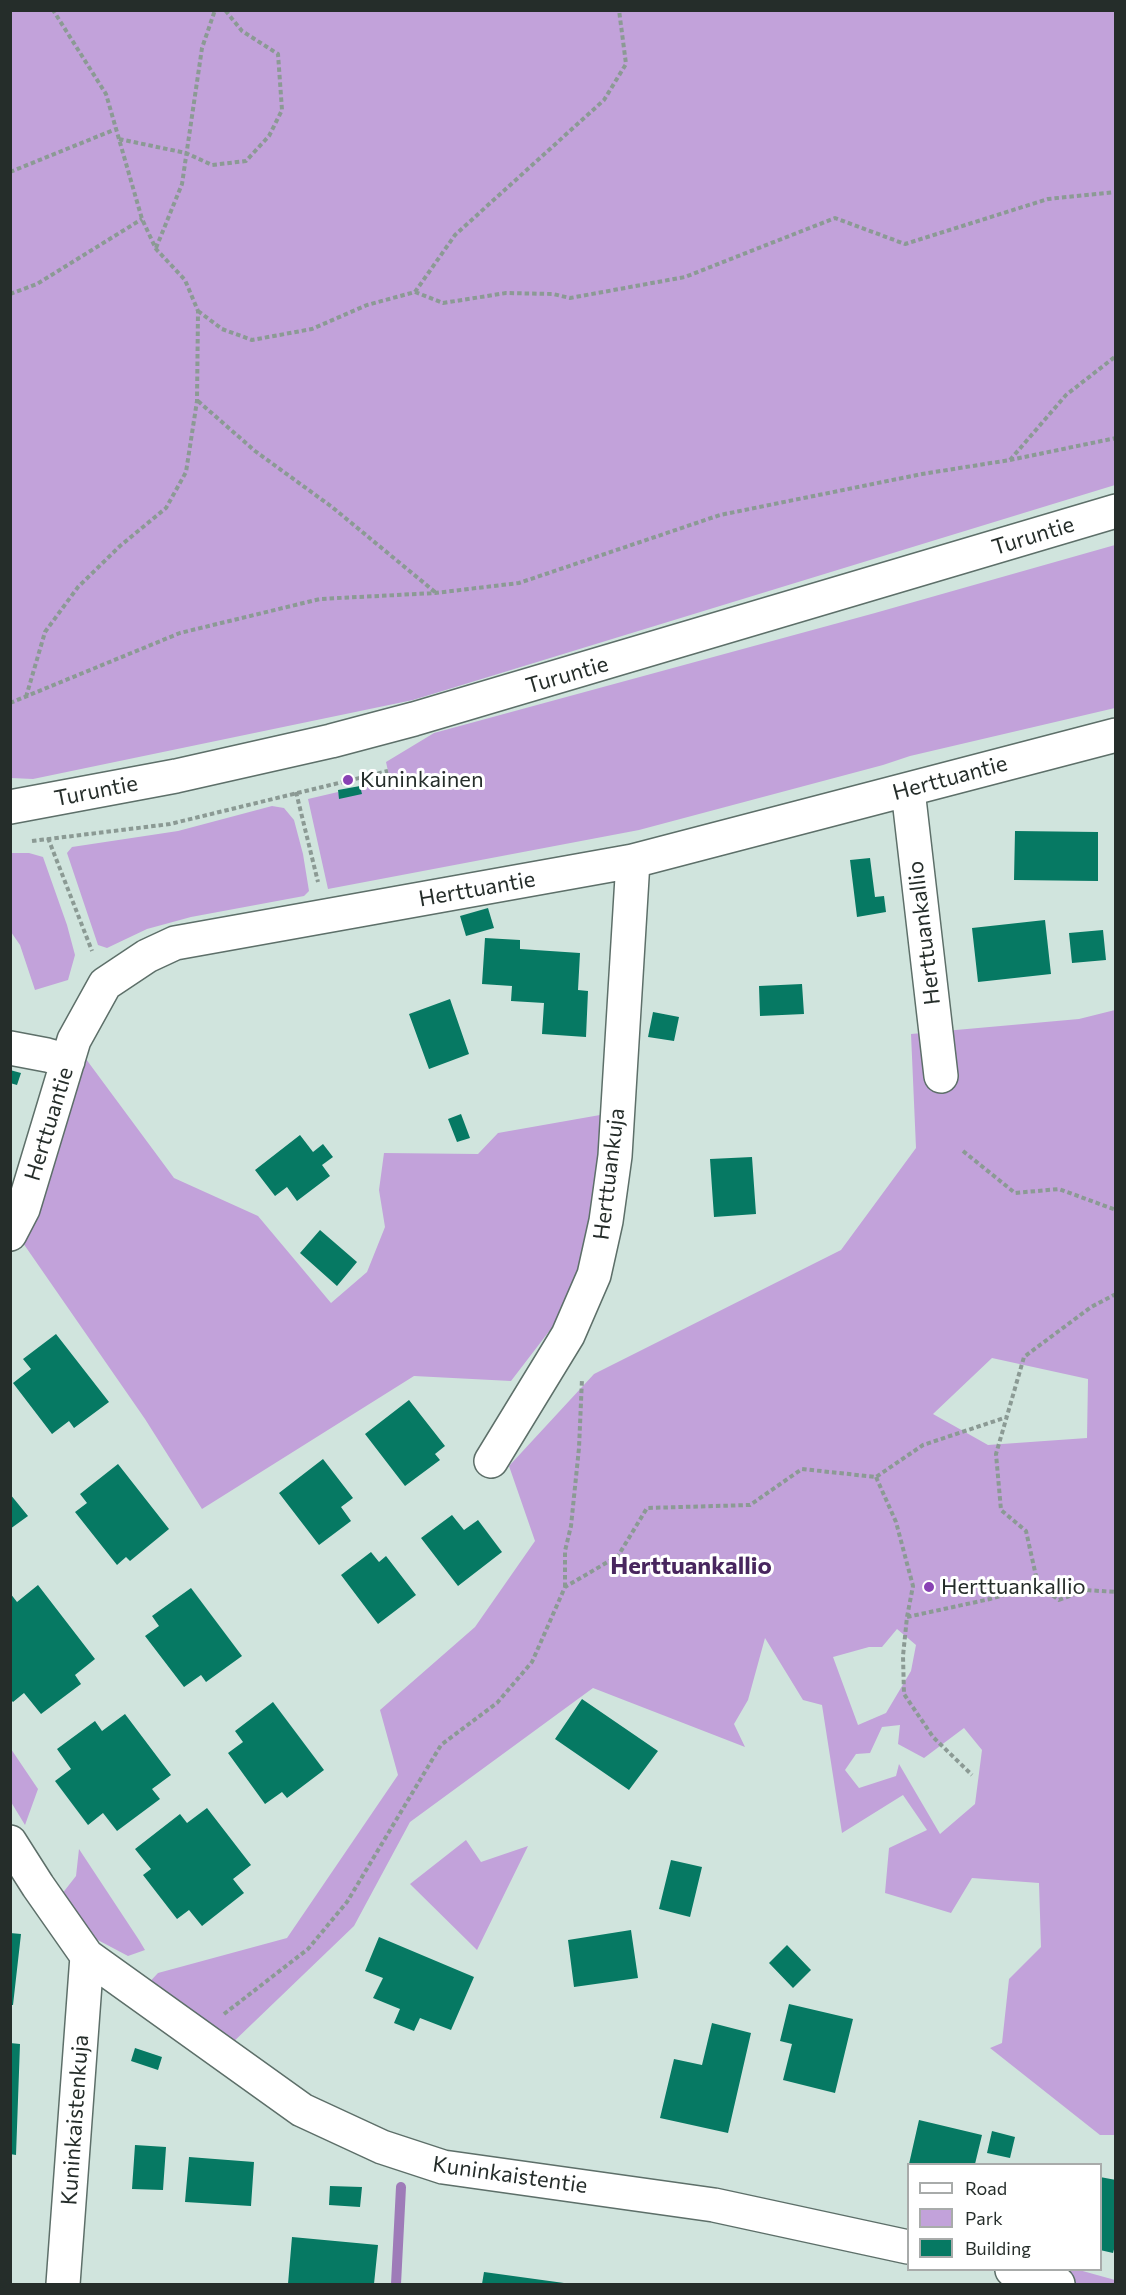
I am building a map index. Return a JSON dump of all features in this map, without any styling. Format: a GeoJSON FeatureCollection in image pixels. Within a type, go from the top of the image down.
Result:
{"type":"FeatureCollection","features":[{"type":"Feature","properties":{"kind":"street","name":"Turuntie"},"geometry":{"type":"LineString","coordinates":[[10,807],[176,776],[331,741],[414,719],[1116,511]]}},
{"type":"Feature","properties":{"kind":"street","name":"Herttuantie"},"geometry":{"type":"LineString","coordinates":[[10,1234],[23,1209],[74,1040],[105,984],[147,956],[175,943],[633,861],[1116,735]]}},
{"type":"Feature","properties":{"kind":"street","name":"Herttuankallio"},"geometry":{"type":"LineString","coordinates":[[908,790],[941,1076]]}},
{"type":"Feature","properties":{"kind":"street","name":"Herttuankuja"},"geometry":{"type":"LineString","coordinates":[[491,1461],[568,1335],[594,1275],[606,1221],[615,1156],[633,861]]}},
{"type":"Feature","properties":{"kind":"street"},"geometry":{"type":"LineString","coordinates":[[10,1048],[47,1054],[68,1061]]}},
{"type":"Feature","properties":{"kind":"street","name":"Kuninkaistentie"},"geometry":{"type":"LineString","coordinates":[[10,1842],[87,1956],[302,2110],[382,2147],[422,2162],[496,2175],[714,2205],[907,2247]]}},
{"type":"Feature","properties":{"kind":"street","name":"Kuninkaistenkuja"},"geometry":{"type":"LineString","coordinates":[[63,2284],[87,1956]]}},
{"type":"Feature","properties":{"kind":"street"},"geometry":{"type":"LineString","coordinates":[[1015,2271],[1058,2284]]}},
{"type":"Feature","properties":{"kind":"path"},"geometry":{"type":"LineString","coordinates":[[26,697],[45,632],[78,587],[120,546],[166,508],[186,472],[197,400],[198,311],[186,280],[156,249],[142,219],[106,94],[53,10]]}},
{"type":"Feature","properties":{"kind":"path"},"geometry":{"type":"LineString","coordinates":[[156,249],[182,184],[202,48],[214,10]]}},
{"type":"Feature","properties":{"kind":"path"},"geometry":{"type":"LineString","coordinates":[[119,139],[186,153],[212,165],[246,161],[268,136],[282,110],[278,54],[242,31],[225,10]]}},
{"type":"Feature","properties":{"kind":"path"},"geometry":{"type":"LineString","coordinates":[[415,292],[455,235],[604,100],[626,64],[619,10]]}},
{"type":"Feature","properties":{"kind":"path"},"geometry":{"type":"LineString","coordinates":[[10,172],[116,129]]}},
{"type":"Feature","properties":{"kind":"path"},"geometry":{"type":"LineString","coordinates":[[198,311],[222,329],[252,340],[312,329],[367,305],[415,292],[443,303],[506,293],[553,294],[570,298],[685,278],[835,218],[904,244],[1048,199],[1116,192]]}},
{"type":"Feature","properties":{"kind":"path"},"geometry":{"type":"LineString","coordinates":[[10,294],[37,284],[142,219]]}},
{"type":"Feature","properties":{"kind":"path"},"geometry":{"type":"LineString","coordinates":[[1010,460],[1066,395],[1116,356]]}},
{"type":"Feature","properties":{"kind":"path"},"geometry":{"type":"LineString","coordinates":[[197,400],[255,451],[332,507],[435,593]]}},
{"type":"Feature","properties":{"kind":"path"},"geometry":{"type":"LineString","coordinates":[[10,704],[180,633],[320,599],[435,593],[519,583],[720,515],[1116,438]]}},
{"type":"Feature","properties":{"kind":"path"},"geometry":{"type":"LineString","coordinates":[[29,841],[170,824],[388,771]]}},
{"type":"Feature","properties":{"kind":"path"},"geometry":{"type":"LineString","coordinates":[[296,792],[320,889]]}},
{"type":"Feature","properties":{"kind":"path"},"geometry":{"type":"LineString","coordinates":[[48,838],[96,960]]}},
{"type":"Feature","properties":{"kind":"path"},"geometry":{"type":"LineString","coordinates":[[963,1151],[1015,1192],[1059,1189],[1116,1210]]}},
{"type":"Feature","properties":{"kind":"path"},"geometry":{"type":"LineString","coordinates":[[1116,1294],[1091,1307],[1024,1357],[996,1454],[1001,1510],[1026,1531],[1038,1586],[1059,1600],[1085,1590],[1116,1592]]}},
{"type":"Feature","properties":{"kind":"path"},"geometry":{"type":"LineString","coordinates":[[565,1587],[618,1556],[647,1508],[750,1504],[802,1469],[876,1477],[923,1446],[1007,1417]]}},
{"type":"Feature","properties":{"kind":"path"},"geometry":{"type":"LineString","coordinates":[[197,2035],[308,1949],[347,1902],[441,1745],[497,1703],[532,1662],[565,1587],[565,1551],[571,1526],[579,1448]]}},
{"type":"Feature","properties":{"kind":"path"},"geometry":{"type":"LineString","coordinates":[[876,1477],[896,1522],[913,1586],[903,1656],[904,1694],[933,1737],[972,1775]]}},
{"type":"Feature","properties":{"kind":"path"},"geometry":{"type":"LineString","coordinates":[[907,1617],[1038,1586]]}},
{"type":"Feature","properties":{"kind":"green space"},"geometry":{"type":"Polygon","coordinates":[[[11,11],[1115,11],[1115,485],[413,700],[33,779],[11,778],[11,11]]]}},
{"type":"Feature","properties":{"kind":"green space"},"geometry":{"type":"Polygon","coordinates":[[[1115,545],[1115,708],[910,756],[639,830],[328,889],[308,799],[338,792],[340,798],[360,787],[390,780],[386,762],[434,733],[1115,545]]]}},
{"type":"Feature","properties":{"kind":"green space"},"geometry":{"type":"Polygon","coordinates":[[[272,806],[284,808],[294,820],[309,891],[304,896],[191,917],[147,929],[107,948],[98,945],[67,853],[72,847],[178,831],[272,806]]]}},
{"type":"Feature","properties":{"kind":"green space"},"geometry":{"type":"Polygon","coordinates":[[[10,853],[29,853],[43,857],[75,955],[68,980],[35,990],[20,945],[11,932],[10,853]]]}},
{"type":"Feature","properties":{"kind":"green space"},"geometry":{"type":"Polygon","coordinates":[[[1115,1010],[1115,2135],[1100,2135],[990,2048],[1002,2043],[1009,1979],[1041,1947],[1039,1883],[972,1878],[951,1913],[885,1893],[889,1848],[927,1830],[903,1795],[842,1833],[822,1705],[803,1700],[765,1638],[748,1700],[734,1724],[745,1747],[593,1688],[410,1822],[354,1926],[228,2047],[143,1989],[158,1973],[287,1938],[398,1775],[380,1710],[475,1627],[535,1541],[509,1466],[594,1374],[841,1250],[916,1148],[911,1034],[1079,1019],[1115,1010]],[[992,1358],[933,1414],[988,1445],[1087,1438],[1088,1379],[992,1358]],[[897,1629],[882,1647],[869,1647],[833,1657],[858,1725],[886,1713],[911,1671],[916,1645],[897,1629]],[[900,1725],[882,1727],[870,1753],[856,1754],[845,1770],[859,1788],[896,1776],[899,1764],[940,1834],[975,1804],[982,1750],[964,1728],[924,1758],[898,1744],[900,1725]]]}},
{"type":"Feature","properties":{"kind":"green space"},"geometry":{"type":"Polygon","coordinates":[[[83,1055],[174,1178],[258,1216],[331,1303],[367,1272],[385,1227],[379,1190],[384,1153],[478,1154],[498,1133],[600,1115],[601,1164],[592,1241],[557,1321],[511,1381],[414,1376],[202,1509],[145,1419],[23,1243],[83,1055]]]}},
{"type":"Feature","properties":{"kind":"green space"},"geometry":{"type":"Polygon","coordinates":[[[11,1749],[38,1789],[25,1825],[11,1802],[11,1749]]]}},
{"type":"Feature","properties":{"kind":"green space"},"geometry":{"type":"Polygon","coordinates":[[[466,1840],[481,1862],[528,1846],[477,1950],[410,1884],[466,1840]]]}},
{"type":"Feature","properties":{"kind":"green space"},"geometry":{"type":"Polygon","coordinates":[[[79,1849],[145,1950],[128,1956],[77,1929],[58,1899],[76,1876],[79,1849]]]}},
{"type":"Feature","properties":{"kind":"green space"},"geometry":{"type":"Polygon","coordinates":[[[1048,2271],[1083,2271],[1115,2280],[1115,2284],[1058,2284],[1048,2271]]]}},
{"type":"Feature","properties":{"kind":"building"},"geometry":{"type":"Polygon","coordinates":[[[360,786],[362,794],[339,799],[338,790],[360,786]]]}},
{"type":"Feature","properties":{"kind":"building"},"geometry":{"type":"Polygon","coordinates":[[[1015,831],[1098,832],[1098,881],[1014,880],[1015,831]]]}},
{"type":"Feature","properties":{"kind":"building"},"geometry":{"type":"Polygon","coordinates":[[[870,858],[875,897],[884,896],[886,912],[857,917],[850,860],[870,858]]]}},
{"type":"Feature","properties":{"kind":"building"},"geometry":{"type":"Polygon","coordinates":[[[488,908],[494,928],[466,936],[460,916],[488,908]]]}},
{"type":"Feature","properties":{"kind":"building"},"geometry":{"type":"Polygon","coordinates":[[[1045,920],[1051,974],[978,982],[972,928],[1045,920]]]}},
{"type":"Feature","properties":{"kind":"building"},"geometry":{"type":"Polygon","coordinates":[[[1103,930],[1106,960],[1072,963],[1069,933],[1103,930]]]}},
{"type":"Feature","properties":{"kind":"building"},"geometry":{"type":"Polygon","coordinates":[[[485,938],[520,940],[520,949],[580,953],[578,990],[588,991],[586,1037],[542,1034],[544,1003],[511,1001],[512,986],[482,984],[485,938]]]}},
{"type":"Feature","properties":{"kind":"building"},"geometry":{"type":"Polygon","coordinates":[[[802,984],[804,1014],[760,1016],[759,986],[802,984]]]}},
{"type":"Feature","properties":{"kind":"building"},"geometry":{"type":"Polygon","coordinates":[[[450,999],[469,1054],[429,1069],[409,1014],[450,999]]]}},
{"type":"Feature","properties":{"kind":"building"},"geometry":{"type":"Polygon","coordinates":[[[653,1012],[679,1017],[674,1041],[648,1037],[653,1012]]]}},
{"type":"Feature","properties":{"kind":"building"},"geometry":{"type":"Polygon","coordinates":[[[10,1070],[21,1073],[17,1085],[10,1083],[10,1070]]]}},
{"type":"Feature","properties":{"kind":"building"},"geometry":{"type":"Polygon","coordinates":[[[461,1114],[470,1138],[457,1142],[448,1119],[461,1114]]]}},
{"type":"Feature","properties":{"kind":"building"},"geometry":{"type":"Polygon","coordinates":[[[300,1135],[313,1152],[323,1144],[333,1157],[322,1165],[330,1176],[297,1201],[287,1187],[275,1196],[255,1170],[300,1135]]]}},
{"type":"Feature","properties":{"kind":"building"},"geometry":{"type":"Polygon","coordinates":[[[752,1157],[756,1214],[714,1217],[710,1159],[752,1157]]]}},
{"type":"Feature","properties":{"kind":"building"},"geometry":{"type":"Polygon","coordinates":[[[320,1230],[357,1262],[337,1286],[300,1253],[320,1230]]]}},
{"type":"Feature","properties":{"kind":"building"},"geometry":{"type":"Polygon","coordinates":[[[56,1334],[109,1402],[74,1428],[69,1421],[52,1434],[13,1383],[31,1369],[23,1359],[56,1334]]]}},
{"type":"Feature","properties":{"kind":"building"},"geometry":{"type":"Polygon","coordinates":[[[409,1400],[445,1446],[435,1454],[440,1460],[405,1486],[365,1434],[409,1400]]]}},
{"type":"Feature","properties":{"kind":"building"},"geometry":{"type":"Polygon","coordinates":[[[323,1459],[353,1498],[341,1507],[351,1521],[319,1545],[279,1493],[323,1459]]]}},
{"type":"Feature","properties":{"kind":"building"},"geometry":{"type":"Polygon","coordinates":[[[118,1464],[169,1529],[130,1561],[126,1557],[117,1565],[75,1512],[87,1503],[80,1494],[118,1464]]]}},
{"type":"Feature","properties":{"kind":"building"},"geometry":{"type":"Polygon","coordinates":[[[10,1494],[28,1516],[10,1529],[10,1494]]]}},
{"type":"Feature","properties":{"kind":"building"},"geometry":{"type":"Polygon","coordinates":[[[452,1515],[464,1530],[478,1520],[502,1552],[458,1586],[421,1538],[452,1515]]]}},
{"type":"Feature","properties":{"kind":"building"},"geometry":{"type":"Polygon","coordinates":[[[371,1552],[379,1562],[386,1556],[416,1595],[378,1624],[341,1575],[371,1552]]]}},
{"type":"Feature","properties":{"kind":"building"},"geometry":{"type":"Polygon","coordinates":[[[38,1585],[95,1659],[75,1675],[81,1684],[41,1714],[24,1693],[13,1702],[10,1699],[10,1593],[17,1602],[38,1585]]]}},
{"type":"Feature","properties":{"kind":"building"},"geometry":{"type":"Polygon","coordinates":[[[191,1588],[242,1656],[206,1682],[201,1675],[184,1687],[145,1636],[159,1626],[152,1616],[191,1588]]]}},
{"type":"Feature","properties":{"kind":"building"},"geometry":{"type":"Polygon","coordinates":[[[582,1699],[658,1751],[629,1790],[555,1739],[582,1699]]]}},
{"type":"Feature","properties":{"kind":"building"},"geometry":{"type":"Polygon","coordinates":[[[273,1702],[324,1770],[287,1798],[282,1792],[265,1804],[228,1753],[243,1742],[235,1731],[273,1702]]]}},
{"type":"Feature","properties":{"kind":"building"},"geometry":{"type":"Polygon","coordinates":[[[125,1714],[171,1775],[152,1789],[160,1799],[117,1831],[103,1813],[88,1825],[55,1781],[71,1769],[57,1749],[95,1721],[102,1731],[125,1714]]]}},
{"type":"Feature","properties":{"kind":"building"},"geometry":{"type":"Polygon","coordinates":[[[207,1808],[251,1865],[233,1879],[244,1893],[202,1926],[189,1910],[177,1919],[143,1875],[151,1869],[135,1849],[180,1814],[187,1823],[207,1808]]]}},
{"type":"Feature","properties":{"kind":"building"},"geometry":{"type":"Polygon","coordinates":[[[671,1860],[702,1867],[690,1917],[659,1909],[671,1860]]]}},
{"type":"Feature","properties":{"kind":"building"},"geometry":{"type":"Polygon","coordinates":[[[631,1930],[638,1978],[574,1987],[568,1940],[631,1930]]]}},
{"type":"Feature","properties":{"kind":"building"},"geometry":{"type":"Polygon","coordinates":[[[10,1933],[21,1934],[13,2005],[10,2005],[10,1933]]]}},
{"type":"Feature","properties":{"kind":"building"},"geometry":{"type":"Polygon","coordinates":[[[379,1937],[474,1977],[451,2030],[420,2018],[414,2031],[394,2023],[400,2009],[373,1998],[383,1978],[365,1971],[379,1937]]]}},
{"type":"Feature","properties":{"kind":"building"},"geometry":{"type":"Polygon","coordinates":[[[787,1945],[811,1970],[793,1988],[769,1963],[787,1945]]]}},
{"type":"Feature","properties":{"kind":"building"},"geometry":{"type":"Polygon","coordinates":[[[789,2004],[853,2019],[835,2093],[783,2080],[792,2044],[780,2041],[789,2004]]]}},
{"type":"Feature","properties":{"kind":"building"},"geometry":{"type":"Polygon","coordinates":[[[712,2023],[751,2033],[728,2133],[660,2118],[674,2059],[702,2065],[712,2023]]]}},
{"type":"Feature","properties":{"kind":"building"},"geometry":{"type":"Polygon","coordinates":[[[10,2043],[20,2044],[16,2155],[10,2154],[10,2043]]]}},
{"type":"Feature","properties":{"kind":"building"},"geometry":{"type":"Polygon","coordinates":[[[135,2048],[162,2057],[158,2070],[131,2061],[135,2048]]]}},
{"type":"Feature","properties":{"kind":"building"},"geometry":{"type":"Polygon","coordinates":[[[919,2120],[982,2135],[975,2163],[909,2163],[919,2120]]]}},
{"type":"Feature","properties":{"kind":"building"},"geometry":{"type":"Polygon","coordinates":[[[992,2131],[1015,2137],[1010,2158],[987,2153],[992,2131]]]}},
{"type":"Feature","properties":{"kind":"building"},"geometry":{"type":"Polygon","coordinates":[[[135,2145],[166,2147],[163,2190],[132,2189],[135,2145]]]}},
{"type":"Feature","properties":{"kind":"building"},"geometry":{"type":"Polygon","coordinates":[[[189,2157],[254,2162],[251,2206],[185,2202],[189,2157]]]}},
{"type":"Feature","properties":{"kind":"building"},"geometry":{"type":"Polygon","coordinates":[[[1102,2177],[1116,2180],[1116,2242],[1113,2253],[1102,2250],[1102,2177]]]}},
{"type":"Feature","properties":{"kind":"building"},"geometry":{"type":"Polygon","coordinates":[[[330,2186],[362,2187],[360,2207],[329,2205],[330,2186]]]}},
{"type":"Feature","properties":{"kind":"building"},"geometry":{"type":"Polygon","coordinates":[[[292,2237],[378,2245],[374,2284],[288,2284],[292,2237]]]}},
{"type":"Feature","properties":{"kind":"building"},"geometry":{"type":"Polygon","coordinates":[[[484,2272],[564,2283],[564,2284],[482,2284],[484,2272]]]}},
{"type":"Feature","properties":{"kind":"waterway"},"geometry":{"type":"LineString","coordinates":[[396,2284],[401,2187]]}},
{"type":"Feature","properties":{"kind":"place","name":"Kuninkainen"},"geometry":{"type":"Point","coordinates":[348,780]}},
{"type":"Feature","properties":{"kind":"place","name":"Herttuankallio"},"geometry":{"type":"Point","coordinates":[929,1587]}},
{"type":"Feature","properties":{"kind":"district","name":"Herttuankallio"},"geometry":{"type":"Point","coordinates":[691,1566]}}]}
